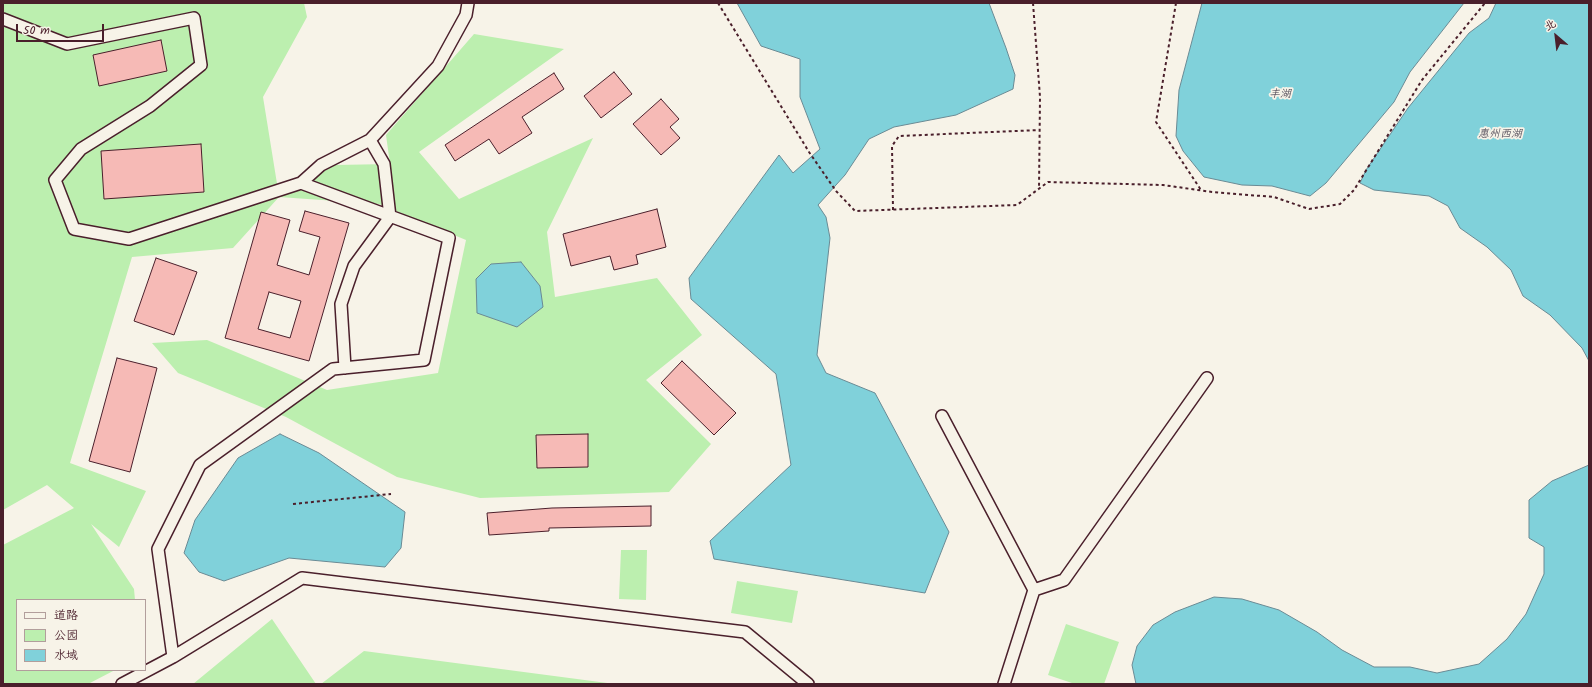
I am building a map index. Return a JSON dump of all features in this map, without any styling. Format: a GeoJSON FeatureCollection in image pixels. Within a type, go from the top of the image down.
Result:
{"type":"FeatureCollection","features":[{"type":"Feature","properties":{"kind":"street"},"geometry":{"type":"LineString","coordinates":[[3,19],[67,44],[194,18],[201,65],[150,106],[81,149],[55,180],[74,230],[129,239],[301,183],[321,166],[370,140],[438,66],[466,15],[468,3]]}},
{"type":"Feature","properties":{"kind":"street"},"geometry":{"type":"LineString","coordinates":[[345,368],[342,304],[354,266],[390,217],[384,164],[370,140]]}},
{"type":"Feature","properties":{"kind":"street"},"geometry":{"type":"LineString","coordinates":[[173,657],[158,549],[200,465],[333,369],[424,360],[449,238],[301,183]]}},
{"type":"Feature","properties":{"kind":"street"},"geometry":{"type":"LineString","coordinates":[[1034,590],[1064,580],[1207,378]]}},
{"type":"Feature","properties":{"kind":"street"},"geometry":{"type":"LineString","coordinates":[[942,416],[1034,590],[1004,684]]}},
{"type":"Feature","properties":{"kind":"street"},"geometry":{"type":"LineString","coordinates":[[122,684],[173,657],[302,578],[745,632],[808,684]]}},
{"type":"Feature","properties":{"kind":"path"},"geometry":{"type":"LineString","coordinates":[[718,3],[809,152],[836,191],[855,211],[1017,205],[1048,182],[1163,185],[1274,197],[1309,209],[1340,204],[1354,190],[1422,80],[1485,3]]}},
{"type":"Feature","properties":{"kind":"path"},"geometry":{"type":"LineString","coordinates":[[1033,3],[1040,97],[1039,189]]}},
{"type":"Feature","properties":{"kind":"path"},"geometry":{"type":"LineString","coordinates":[[1176,3],[1156,122],[1201,190]]}},
{"type":"Feature","properties":{"kind":"path"},"geometry":{"type":"LineString","coordinates":[[893,210],[892,146],[900,136],[1039,130]]}},
{"type":"Feature","properties":{"kind":"path"},"geometry":{"type":"LineString","coordinates":[[293,504],[390,494]]}},
{"type":"Feature","properties":{"kind":"green space"},"geometry":{"type":"Polygon","coordinates":[[[3,3],[304,3],[307,17],[263,97],[279,196],[335,165],[390,164],[386,135],[474,34],[564,49],[419,152],[459,199],[593,138],[547,232],[555,297],[657,278],[702,335],[646,380],[711,444],[669,492],[480,498],[397,477],[286,417],[178,373],[152,343],[207,340],[327,390],[438,373],[466,240],[379,204],[279,197],[233,248],[132,257],[70,463],[146,491],[119,547],[91,524],[134,589],[135,599],[16,599],[16,671],[113,671],[88,684],[3,684],[3,545],[74,508],[47,485],[3,510],[3,3]]]}},
{"type":"Feature","properties":{"kind":"green space"},"geometry":{"type":"Polygon","coordinates":[[[621,550],[647,550],[646,600],[619,599],[621,550]]]}},
{"type":"Feature","properties":{"kind":"green space"},"geometry":{"type":"Polygon","coordinates":[[[737,581],[798,591],[792,623],[731,613],[737,581]]]}},
{"type":"Feature","properties":{"kind":"green space"},"geometry":{"type":"Polygon","coordinates":[[[272,619],[316,684],[193,684],[272,619]]]}},
{"type":"Feature","properties":{"kind":"green space"},"geometry":{"type":"Polygon","coordinates":[[[1066,624],[1119,642],[1104,684],[1075,684],[1048,675],[1066,624]]]}},
{"type":"Feature","properties":{"kind":"green space"},"geometry":{"type":"Polygon","coordinates":[[[364,651],[615,684],[321,684],[364,651]]]}},
{"type":"Feature","properties":{"kind":"water"},"geometry":{"type":"Polygon","coordinates":[[[737,3],[989,3],[1015,75],[1013,89],[956,115],[894,127],[869,139],[845,175],[818,205],[826,217],[830,238],[817,355],[826,373],[875,393],[949,532],[925,593],[714,559],[710,541],[791,465],[776,374],[691,299],[689,278],[779,155],[793,173],[820,149],[800,97],[800,59],[761,46],[737,3]]]}},
{"type":"Feature","properties":{"kind":"water","name":"丰湖"},"geometry":{"type":"Polygon","coordinates":[[[1202,3],[1464,3],[1410,72],[1394,102],[1326,183],[1310,196],[1272,186],[1242,185],[1204,177],[1183,151],[1176,136],[1179,90],[1202,3]]]}},
{"type":"Feature","properties":{"kind":"water","name":"惠州西湖"},"geometry":{"type":"Polygon","coordinates":[[[1496,3],[1589,3],[1589,361],[1582,348],[1550,315],[1523,296],[1511,270],[1487,247],[1460,228],[1448,206],[1429,196],[1374,190],[1360,183],[1366,170],[1408,108],[1469,33],[1489,18],[1496,3]]]}},
{"type":"Feature","properties":{"kind":"water"},"geometry":{"type":"Polygon","coordinates":[[[521,262],[540,286],[543,307],[517,327],[477,313],[476,279],[491,264],[521,262]]]}},
{"type":"Feature","properties":{"kind":"water"},"geometry":{"type":"Polygon","coordinates":[[[280,434],[319,453],[405,512],[401,548],[385,567],[289,558],[224,581],[199,572],[184,553],[195,520],[238,458],[280,434]]]}},
{"type":"Feature","properties":{"kind":"water"},"geometry":{"type":"Polygon","coordinates":[[[1589,465],[1589,684],[1136,684],[1132,665],[1137,646],[1153,625],[1175,612],[1214,597],[1242,599],[1279,610],[1317,632],[1342,650],[1374,667],[1410,667],[1437,673],[1479,664],[1507,639],[1526,614],[1544,574],[1544,547],[1529,538],[1529,500],[1552,481],[1589,465]]]}},
{"type":"Feature","properties":{"kind":"building"},"geometry":{"type":"Polygon","coordinates":[[[161,40],[167,71],[99,86],[93,55],[161,40]]]}},
{"type":"Feature","properties":{"kind":"building"},"geometry":{"type":"Polygon","coordinates":[[[614,72],[632,94],[601,118],[584,96],[614,72]]]}},
{"type":"Feature","properties":{"kind":"building"},"geometry":{"type":"Polygon","coordinates":[[[554,73],[564,89],[522,117],[532,133],[499,154],[489,139],[455,161],[445,145],[554,73]]]}},
{"type":"Feature","properties":{"kind":"building"},"geometry":{"type":"Polygon","coordinates":[[[661,99],[679,119],[670,127],[680,138],[661,155],[633,124],[661,99]]]}},
{"type":"Feature","properties":{"kind":"building"},"geometry":{"type":"Polygon","coordinates":[[[201,144],[204,192],[104,199],[101,151],[201,144]]]}},
{"type":"Feature","properties":{"kind":"building"},"geometry":{"type":"Polygon","coordinates":[[[657,209],[666,247],[636,255],[638,264],[614,270],[610,256],[571,266],[563,234],[657,209]]]}},
{"type":"Feature","properties":{"kind":"building"},"geometry":{"type":"Polygon","coordinates":[[[305,211],[349,223],[309,361],[225,338],[261,212],[290,220],[277,265],[309,275],[320,237],[299,231],[305,211]],[[269,292],[258,329],[290,338],[301,301],[269,292]]]}},
{"type":"Feature","properties":{"kind":"building"},"geometry":{"type":"Polygon","coordinates":[[[156,258],[197,272],[174,335],[134,321],[156,258]]]}},
{"type":"Feature","properties":{"kind":"building"},"geometry":{"type":"Polygon","coordinates":[[[117,358],[157,368],[130,472],[89,461],[117,358]]]}},
{"type":"Feature","properties":{"kind":"building"},"geometry":{"type":"Polygon","coordinates":[[[682,361],[736,413],[714,435],[661,383],[682,361]]]}},
{"type":"Feature","properties":{"kind":"building"},"geometry":{"type":"Polygon","coordinates":[[[588,434],[588,467],[537,468],[536,435],[588,434]]]}},
{"type":"Feature","properties":{"kind":"building"},"geometry":{"type":"Polygon","coordinates":[[[651,506],[651,526],[549,528],[549,531],[489,535],[487,513],[552,508],[651,506]]]}}]}
